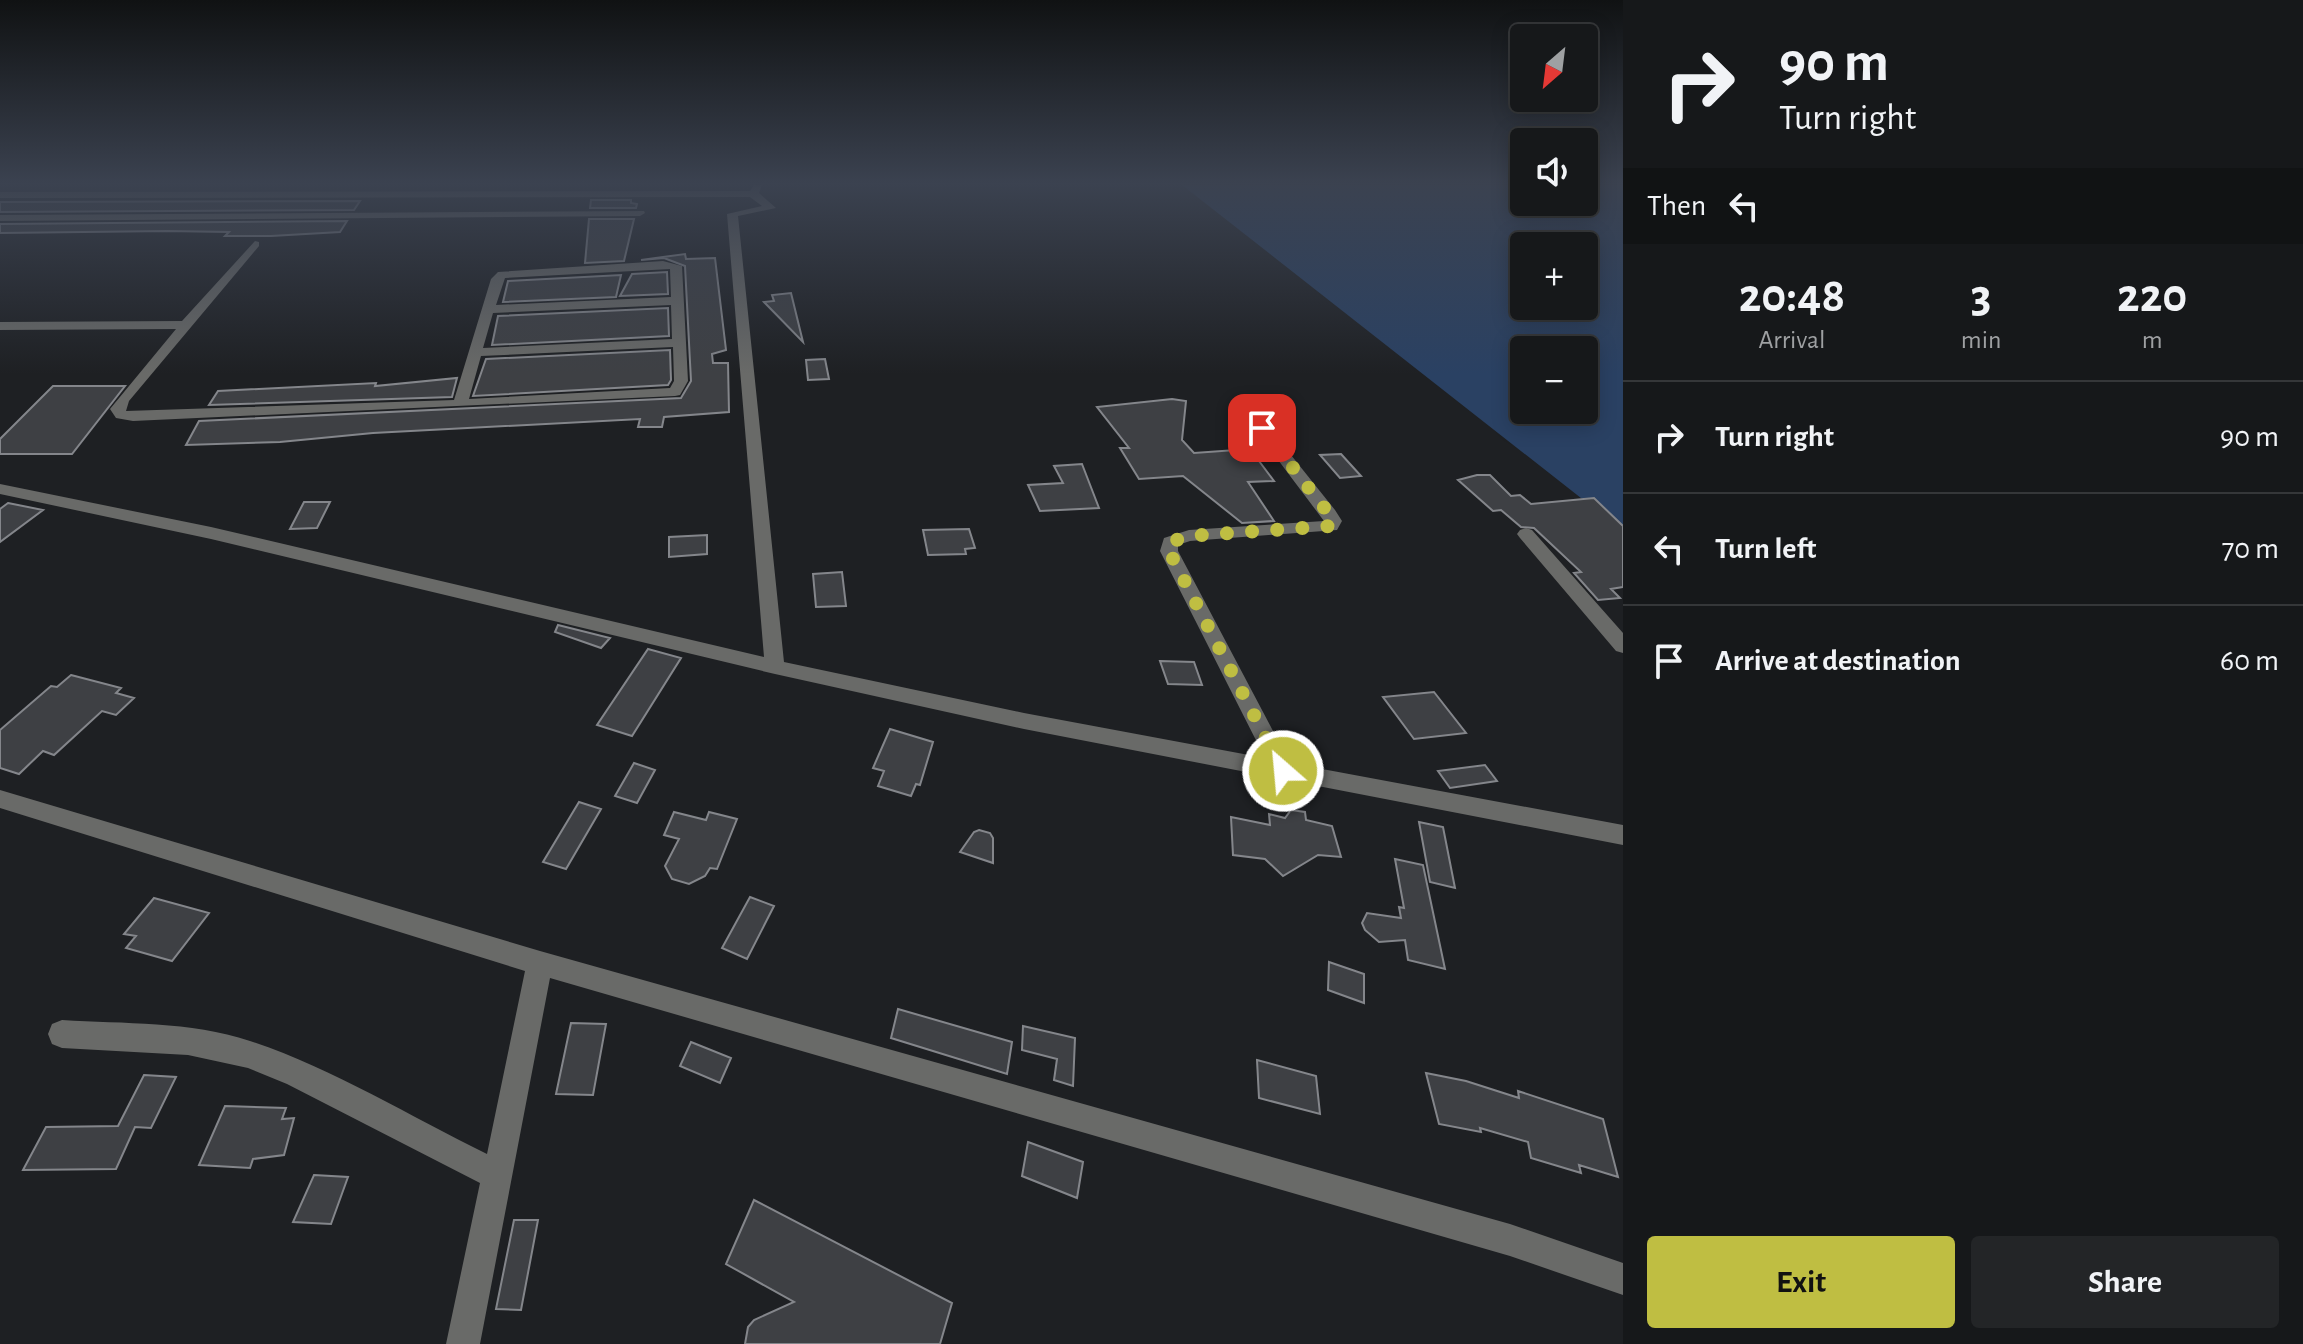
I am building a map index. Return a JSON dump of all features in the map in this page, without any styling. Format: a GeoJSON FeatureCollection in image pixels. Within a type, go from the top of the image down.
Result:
{"type":"FeatureCollection","features":[{"type":"Feature","properties":{"kind":"street"},"geometry":{"type":"LineString","coordinates":[[252,248],[123,399],[117,409],[121,415],[460,404],[675,392],[680,389],[681,381],[676,266],[502,275],[497,279],[460,404]]}},
{"type":"Feature","properties":{"kind":"street"},"geometry":{"type":"LineString","coordinates":[[735,248],[775,667]]}},
{"type":"Feature","properties":{"kind":"street"},"geometry":{"type":"LineString","coordinates":[[488,309],[676,301]]}},
{"type":"Feature","properties":{"kind":"street"},"geometry":{"type":"LineString","coordinates":[[0,326],[188,325]]}},
{"type":"Feature","properties":{"kind":"street"},"geometry":{"type":"LineString","coordinates":[[477,352],[677,343]]}},
{"type":"Feature","properties":{"kind":"street"},"geometry":{"type":"LineString","coordinates":[[1262,428],[1329,514],[1333,521],[1331,526],[1189,536],[1170,542],[1169,551],[1283,771]]}},
{"type":"Feature","properties":{"kind":"street"},"geometry":{"type":"LineString","coordinates":[[0,489],[211,533],[775,667],[1024,721],[1623,835]]}},
{"type":"Feature","properties":{"kind":"street"},"geometry":{"type":"LineString","coordinates":[[1526,534],[1623,646]]}},
{"type":"Feature","properties":{"kind":"street"},"geometry":{"type":"LineString","coordinates":[[0,799],[540,963],[1510,1240],[1623,1279]]}},
{"type":"Feature","properties":{"kind":"street"},"geometry":{"type":"LineString","coordinates":[[463,1344],[540,963]]}},
{"type":"Feature","properties":{"kind":"street"},"geometry":{"type":"LineString","coordinates":[[62,1034],[188,1041],[248,1054],[297,1074],[496,1175]]}},
{"type":"Feature","properties":{"kind":"shaded area"},"geometry":{"type":"Polygon","coordinates":[[[1262,248],[1510,248],[1510,320],[1598,320],[1598,248],[1623,248],[1623,531],[1262,248]]]}},
{"type":"Feature","properties":{"kind":"building"},"geometry":{"type":"Polygon","coordinates":[[[586,248],[627,248],[624,261],[585,263],[586,248]]]}},
{"type":"Feature","properties":{"kind":"building"},"geometry":{"type":"Polygon","coordinates":[[[685,254],[686,259],[715,258],[726,350],[712,354],[713,363],[728,363],[729,412],[664,417],[662,427],[638,427],[640,419],[186,445],[199,421],[681,398],[691,381],[685,266],[664,258],[641,260],[685,254]]]}},
{"type":"Feature","properties":{"kind":"building"},"geometry":{"type":"Polygon","coordinates":[[[667,272],[668,294],[620,296],[632,274],[667,272]]]}},
{"type":"Feature","properties":{"kind":"building"},"geometry":{"type":"Polygon","coordinates":[[[621,275],[616,297],[503,302],[508,281],[621,275]]]}},
{"type":"Feature","properties":{"kind":"building"},"geometry":{"type":"Polygon","coordinates":[[[791,293],[803,342],[764,302],[774,301],[772,295],[791,293]]]}},
{"type":"Feature","properties":{"kind":"building"},"geometry":{"type":"Polygon","coordinates":[[[668,308],[669,336],[492,345],[498,316],[668,308]]]}},
{"type":"Feature","properties":{"kind":"building"},"geometry":{"type":"Polygon","coordinates":[[[670,350],[671,380],[668,385],[473,396],[486,359],[670,350]]]}},
{"type":"Feature","properties":{"kind":"building"},"geometry":{"type":"Polygon","coordinates":[[[825,359],[829,379],[808,380],[806,360],[825,359]]]}},
{"type":"Feature","properties":{"kind":"building"},"geometry":{"type":"Polygon","coordinates":[[[457,378],[452,397],[209,405],[218,391],[376,383],[375,386],[457,378]]]}},
{"type":"Feature","properties":{"kind":"building"},"geometry":{"type":"Polygon","coordinates":[[[53,386],[125,386],[72,454],[0,454],[0,439],[53,386]]]}},
{"type":"Feature","properties":{"kind":"building"},"geometry":{"type":"Polygon","coordinates":[[[1172,399],[1186,401],[1182,440],[1194,453],[1250,449],[1274,481],[1248,482],[1274,521],[1242,523],[1183,476],[1139,479],[1120,448],[1129,448],[1097,407],[1172,399]]]}},
{"type":"Feature","properties":{"kind":"building"},"geometry":{"type":"Polygon","coordinates":[[[1341,454],[1361,476],[1340,478],[1320,455],[1341,454]]]}},
{"type":"Feature","properties":{"kind":"building"},"geometry":{"type":"Polygon","coordinates":[[[1082,464],[1099,508],[1040,511],[1028,485],[1063,483],[1054,466],[1082,464]]]}},
{"type":"Feature","properties":{"kind":"building"},"geometry":{"type":"Polygon","coordinates":[[[1490,475],[1511,496],[1520,495],[1531,504],[1594,498],[1623,526],[1623,587],[1611,589],[1620,598],[1598,600],[1574,573],[1581,572],[1534,528],[1521,527],[1501,510],[1493,511],[1458,480],[1490,475]]]}},
{"type":"Feature","properties":{"kind":"building"},"geometry":{"type":"Polygon","coordinates":[[[304,502],[330,502],[317,528],[290,529],[304,502]]]}},
{"type":"Feature","properties":{"kind":"building"},"geometry":{"type":"Polygon","coordinates":[[[8,503],[43,510],[0,542],[0,509],[8,503]]]}},
{"type":"Feature","properties":{"kind":"building"},"geometry":{"type":"Polygon","coordinates":[[[969,529],[975,548],[965,549],[966,554],[928,555],[923,530],[969,529]]]}},
{"type":"Feature","properties":{"kind":"building"},"geometry":{"type":"Polygon","coordinates":[[[707,535],[707,554],[669,557],[669,537],[707,535]]]}},
{"type":"Feature","properties":{"kind":"building"},"geometry":{"type":"Polygon","coordinates":[[[842,572],[846,606],[816,607],[813,574],[842,572]]]}},
{"type":"Feature","properties":{"kind":"building"},"geometry":{"type":"Polygon","coordinates":[[[558,625],[610,638],[601,648],[555,632],[558,625]]]}},
{"type":"Feature","properties":{"kind":"building"},"geometry":{"type":"Polygon","coordinates":[[[648,649],[681,658],[632,736],[597,725],[648,649]]]}},
{"type":"Feature","properties":{"kind":"building"},"geometry":{"type":"Polygon","coordinates":[[[1160,661],[1194,662],[1202,685],[1168,684],[1160,661]]]}},
{"type":"Feature","properties":{"kind":"building"},"geometry":{"type":"Polygon","coordinates":[[[71,675],[121,688],[116,693],[134,698],[116,715],[102,711],[54,755],[43,751],[19,774],[0,768],[0,730],[51,686],[57,687],[71,675]]]}},
{"type":"Feature","properties":{"kind":"building"},"geometry":{"type":"Polygon","coordinates":[[[1434,692],[1466,733],[1414,739],[1383,697],[1434,692]]]}},
{"type":"Feature","properties":{"kind":"building"},"geometry":{"type":"Polygon","coordinates":[[[890,729],[933,742],[920,785],[916,784],[911,796],[878,786],[884,771],[873,768],[890,729]]]}},
{"type":"Feature","properties":{"kind":"building"},"geometry":{"type":"Polygon","coordinates":[[[634,763],[655,770],[637,803],[615,796],[634,763]]]}},
{"type":"Feature","properties":{"kind":"building"},"geometry":{"type":"Polygon","coordinates":[[[1485,765],[1497,781],[1450,788],[1438,771],[1485,765]]]}},
{"type":"Feature","properties":{"kind":"building"},"geometry":{"type":"Polygon","coordinates":[[[579,802],[601,809],[566,869],[543,862],[579,802]]]}},
{"type":"Feature","properties":{"kind":"building"},"geometry":{"type":"Polygon","coordinates":[[[1291,810],[1305,812],[1306,820],[1332,826],[1341,857],[1318,855],[1283,876],[1265,859],[1233,855],[1231,817],[1270,825],[1269,814],[1285,818],[1291,810]]]}},
{"type":"Feature","properties":{"kind":"building"},"geometry":{"type":"Polygon","coordinates":[[[674,812],[706,820],[709,812],[737,819],[717,869],[710,868],[705,876],[689,884],[672,879],[665,866],[679,839],[664,835],[674,812]]]}},
{"type":"Feature","properties":{"kind":"building"},"geometry":{"type":"Polygon","coordinates":[[[1419,822],[1443,827],[1455,888],[1430,882],[1419,822]]]}},
{"type":"Feature","properties":{"kind":"building"},"geometry":{"type":"Polygon","coordinates":[[[974,832],[990,833],[993,838],[993,863],[960,852],[974,832]]]}},
{"type":"Feature","properties":{"kind":"building"},"geometry":{"type":"Polygon","coordinates":[[[1395,859],[1423,865],[1445,969],[1408,960],[1405,940],[1379,942],[1365,930],[1362,923],[1367,913],[1401,918],[1399,907],[1404,908],[1395,859]]]}},
{"type":"Feature","properties":{"kind":"building"},"geometry":{"type":"Polygon","coordinates":[[[750,897],[774,906],[747,959],[722,948],[750,897]]]}},
{"type":"Feature","properties":{"kind":"building"},"geometry":{"type":"Polygon","coordinates":[[[154,898],[209,913],[172,961],[126,948],[136,936],[124,934],[154,898]]]}},
{"type":"Feature","properties":{"kind":"building"},"geometry":{"type":"Polygon","coordinates":[[[1329,962],[1364,974],[1364,1003],[1328,990],[1329,962]]]}},
{"type":"Feature","properties":{"kind":"building"},"geometry":{"type":"Polygon","coordinates":[[[898,1009],[1012,1042],[1007,1074],[891,1038],[898,1009]]]}},
{"type":"Feature","properties":{"kind":"building"},"geometry":{"type":"Polygon","coordinates":[[[571,1023],[606,1024],[593,1095],[556,1094],[571,1023]]]}},
{"type":"Feature","properties":{"kind":"building"},"geometry":{"type":"Polygon","coordinates":[[[1023,1026],[1075,1038],[1073,1086],[1054,1080],[1057,1059],[1022,1050],[1023,1026]]]}},
{"type":"Feature","properties":{"kind":"building"},"geometry":{"type":"Polygon","coordinates":[[[691,1042],[731,1058],[720,1083],[680,1066],[691,1042]]]}},
{"type":"Feature","properties":{"kind":"building"},"geometry":{"type":"Polygon","coordinates":[[[1257,1060],[1316,1076],[1320,1114],[1259,1098],[1257,1060]]]}},
{"type":"Feature","properties":{"kind":"building"},"geometry":{"type":"Polygon","coordinates":[[[1426,1073],[1466,1081],[1519,1098],[1518,1091],[1603,1119],[1618,1177],[1579,1165],[1581,1173],[1531,1158],[1528,1142],[1480,1128],[1481,1132],[1439,1124],[1426,1073]]]}},
{"type":"Feature","properties":{"kind":"building"},"geometry":{"type":"Polygon","coordinates":[[[144,1075],[176,1077],[151,1128],[135,1127],[116,1169],[23,1170],[46,1127],[118,1126],[144,1075]]]}},
{"type":"Feature","properties":{"kind":"building"},"geometry":{"type":"Polygon","coordinates":[[[225,1106],[286,1108],[282,1119],[294,1118],[284,1155],[253,1159],[250,1168],[199,1165],[225,1106]]]}},
{"type":"Feature","properties":{"kind":"building"},"geometry":{"type":"Polygon","coordinates":[[[1028,1142],[1083,1162],[1077,1198],[1022,1176],[1028,1142]]]}},
{"type":"Feature","properties":{"kind":"building"},"geometry":{"type":"Polygon","coordinates":[[[314,1175],[348,1177],[331,1224],[293,1222],[314,1175]]]}},
{"type":"Feature","properties":{"kind":"building"},"geometry":{"type":"Polygon","coordinates":[[[754,1200],[952,1303],[940,1344],[745,1344],[748,1327],[754,1320],[794,1302],[726,1264],[754,1200]]]}},
{"type":"Feature","properties":{"kind":"building"},"geometry":{"type":"Polygon","coordinates":[[[514,1220],[538,1220],[521,1310],[496,1309],[514,1220]]]}},
{"type":"Feature","properties":{"kind":"route"},"geometry":{"type":"LineString","coordinates":[[1262,428],[1329,514],[1333,521],[1331,526],[1179,537],[1170,542],[1169,551],[1283,771]]}}]}
